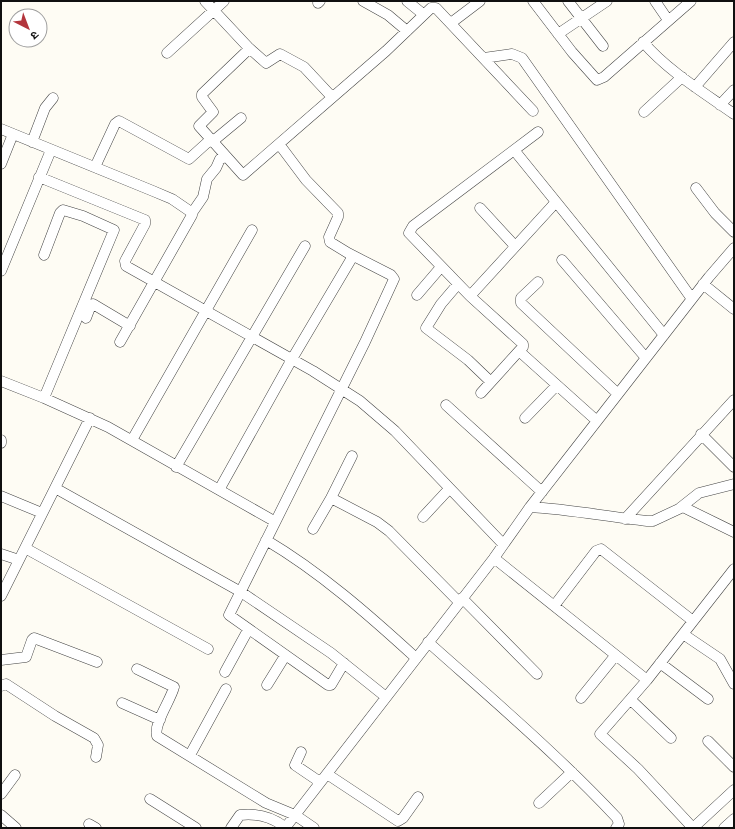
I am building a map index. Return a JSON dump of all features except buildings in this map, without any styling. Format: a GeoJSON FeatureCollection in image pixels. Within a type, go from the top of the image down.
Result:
{"type":"FeatureCollection","features":[{"type":"Feature","properties":{"kind":"street"},"geometry":{"type":"LineString","coordinates":[[205,1],[250,49],[267,64],[280,54],[292,62],[302,65],[332,97]]}},
{"type":"Feature","properties":{"kind":"street"},"geometry":{"type":"LineString","coordinates":[[167,53],[224,1]]}},
{"type":"Feature","properties":{"kind":"street"},"geometry":{"type":"LineString","coordinates":[[363,1],[388,16],[407,31]]}},
{"type":"Feature","properties":{"kind":"street"},"geometry":{"type":"LineString","coordinates":[[407,1],[424,14]]}},
{"type":"Feature","properties":{"kind":"street"},"geometry":{"type":"LineString","coordinates":[[451,23],[480,1]]}},
{"type":"Feature","properties":{"kind":"street"},"geometry":{"type":"LineString","coordinates":[[533,1],[558,34],[597,80],[604,77],[690,1]]}},
{"type":"Feature","properties":{"kind":"street"},"geometry":{"type":"LineString","coordinates":[[568,1],[603,46]]}},
{"type":"Feature","properties":{"kind":"street"},"geometry":{"type":"LineString","coordinates":[[558,34],[607,1]]}},
{"type":"Feature","properties":{"kind":"street"},"geometry":{"type":"LineString","coordinates":[[655,1],[668,20]]}},
{"type":"Feature","properties":{"kind":"street"},"geometry":{"type":"LineString","coordinates":[[250,49],[202,94],[202,97],[213,112],[199,128],[243,174],[407,31],[431,8],[436,8],[451,23],[533,111]]}},
{"type":"Feature","properties":{"kind":"street"},"geometry":{"type":"LineString","coordinates":[[643,42],[653,53],[682,77],[734,114]]}},
{"type":"Feature","properties":{"kind":"street"},"geometry":{"type":"LineString","coordinates":[[695,87],[734,42]]}},
{"type":"Feature","properties":{"kind":"street"},"geometry":{"type":"LineString","coordinates":[[484,58],[512,54],[522,58],[689,296]]}},
{"type":"Feature","properties":{"kind":"street"},"geometry":{"type":"LineString","coordinates":[[644,112],[682,77]]}},
{"type":"Feature","properties":{"kind":"street"},"geometry":{"type":"LineString","coordinates":[[720,105],[734,90]]}},
{"type":"Feature","properties":{"kind":"street"},"geometry":{"type":"LineString","coordinates":[[32,142],[45,108],[53,98]]}},
{"type":"Feature","properties":{"kind":"street"},"geometry":{"type":"LineString","coordinates":[[95,167],[115,124],[119,121],[189,158],[240,118]]}},
{"type":"Feature","properties":{"kind":"street"},"geometry":{"type":"LineString","coordinates":[[1,129],[172,199],[192,213]]}},
{"type":"Feature","properties":{"kind":"street"},"geometry":{"type":"LineString","coordinates":[[481,393],[523,347],[523,344],[470,296],[441,267],[411,235],[409,230],[538,132]]}},
{"type":"Feature","properties":{"kind":"street"},"geometry":{"type":"LineString","coordinates":[[1,164],[14,134]]}},
{"type":"Feature","properties":{"kind":"street"},"geometry":{"type":"LineString","coordinates":[[279,144],[306,180],[338,213],[329,237],[330,242],[353,256],[391,275],[394,279],[365,342],[274,521],[229,616],[329,686],[344,663]]}},
{"type":"Feature","properties":{"kind":"street"},"geometry":{"type":"LineString","coordinates":[[1,271],[51,150]]}},
{"type":"Feature","properties":{"kind":"street"},"geometry":{"type":"LineString","coordinates":[[514,150],[661,332]]}},
{"type":"Feature","properties":{"kind":"street"},"geometry":{"type":"LineString","coordinates":[[120,342],[156,281],[192,213],[203,197],[207,179],[216,168],[220,159],[226,157]]}},
{"type":"Feature","properties":{"kind":"street"},"geometry":{"type":"LineString","coordinates":[[39,177],[145,220],[145,224],[125,263],[128,267],[156,281],[341,388],[383,420],[500,541]]}},
{"type":"Feature","properties":{"kind":"street"},"geometry":{"type":"LineString","coordinates":[[696,188],[715,213],[734,232]]}},
{"type":"Feature","properties":{"kind":"street"},"geometry":{"type":"LineString","coordinates":[[470,296],[556,202]]}},
{"type":"Feature","properties":{"kind":"street"},"geometry":{"type":"LineString","coordinates":[[480,208],[515,246]]}},
{"type":"Feature","properties":{"kind":"street"},"geometry":{"type":"LineString","coordinates":[[44,255],[60,212],[63,210],[88,218],[114,230],[44,398]]}},
{"type":"Feature","properties":{"kind":"street"},"geometry":{"type":"LineString","coordinates":[[132,440],[252,230]]}},
{"type":"Feature","properties":{"kind":"street"},"geometry":{"type":"LineString","coordinates":[[176,467],[305,246]]}},
{"type":"Feature","properties":{"kind":"street"},"geometry":{"type":"LineString","coordinates":[[231,828],[240,815],[272,818],[283,826],[383,694],[411,654],[428,642],[457,599],[494,558],[500,541],[530,507],[539,489],[689,296],[703,284],[734,248]]}},
{"type":"Feature","properties":{"kind":"street"},"geometry":{"type":"LineString","coordinates":[[219,490],[292,359],[353,256]]}},
{"type":"Feature","properties":{"kind":"street"},"geometry":{"type":"LineString","coordinates":[[562,260],[644,355]]}},
{"type":"Feature","properties":{"kind":"street"},"geometry":{"type":"LineString","coordinates":[[417,295],[441,267]]}},
{"type":"Feature","properties":{"kind":"street"},"geometry":{"type":"LineString","coordinates":[[538,282],[521,298],[521,303],[615,391]]}},
{"type":"Feature","properties":{"kind":"street"},"geometry":{"type":"LineString","coordinates":[[458,284],[441,304],[426,328],[468,360],[491,382]]}},
{"type":"Feature","properties":{"kind":"street"},"geometry":{"type":"LineString","coordinates":[[703,284],[734,309]]}},
{"type":"Feature","properties":{"kind":"street"},"geometry":{"type":"LineString","coordinates":[[86,318],[91,305],[93,304],[130,326]]}},
{"type":"Feature","properties":{"kind":"street"},"geometry":{"type":"LineString","coordinates":[[519,351],[594,418]]}},
{"type":"Feature","properties":{"kind":"street"},"geometry":{"type":"LineString","coordinates":[[1,381],[90,418],[132,440],[176,467],[274,521]]}},
{"type":"Feature","properties":{"kind":"street"},"geometry":{"type":"LineString","coordinates":[[525,418],[557,385]]}},
{"type":"Feature","properties":{"kind":"street"},"geometry":{"type":"LineString","coordinates":[[626,519],[701,434],[734,400]]}},
{"type":"Feature","properties":{"kind":"street"},"geometry":{"type":"LineString","coordinates":[[446,405],[539,489]]}},
{"type":"Feature","properties":{"kind":"street"},"geometry":{"type":"LineString","coordinates":[[1,595],[90,418]]}},
{"type":"Feature","properties":{"kind":"street"},"geometry":{"type":"LineString","coordinates":[[701,434],[734,467]]}},
{"type":"Feature","properties":{"kind":"street"},"geometry":{"type":"LineString","coordinates":[[313,529],[331,498],[352,456]]}},
{"type":"Feature","properties":{"kind":"street"},"geometry":{"type":"LineString","coordinates":[[530,507],[653,521],[680,508],[699,493],[734,484]]}},
{"type":"Feature","properties":{"kind":"street"},"geometry":{"type":"LineString","coordinates":[[55,488],[241,592],[304,633],[383,694]]}},
{"type":"Feature","properties":{"kind":"street"},"geometry":{"type":"LineString","coordinates":[[423,517],[449,489]]}},
{"type":"Feature","properties":{"kind":"street"},"geometry":{"type":"LineString","coordinates":[[1,496],[42,513]]}},
{"type":"Feature","properties":{"kind":"street"},"geometry":{"type":"LineString","coordinates":[[331,498],[382,526],[537,674]]}},
{"type":"Feature","properties":{"kind":"street"},"geometry":{"type":"LineString","coordinates":[[680,508],[686,508],[734,532]]}},
{"type":"Feature","properties":{"kind":"street"},"geometry":{"type":"LineString","coordinates":[[266,540],[290,555],[328,583],[411,654]]}},
{"type":"Feature","properties":{"kind":"street"},"geometry":{"type":"LineString","coordinates":[[25,548],[208,649]]}},
{"type":"Feature","properties":{"kind":"street"},"geometry":{"type":"LineString","coordinates":[[554,606],[596,551],[601,549],[693,621]]}},
{"type":"Feature","properties":{"kind":"street"},"geometry":{"type":"LineString","coordinates":[[1,554],[19,560]]}},
{"type":"Feature","properties":{"kind":"street"},"geometry":{"type":"LineString","coordinates":[[494,558],[646,680]]}},
{"type":"Feature","properties":{"kind":"street"},"geometry":{"type":"LineString","coordinates":[[734,569],[630,700],[601,732],[600,736],[638,769],[693,828],[734,790]]}},
{"type":"Feature","properties":{"kind":"street"},"geometry":{"type":"LineString","coordinates":[[225,672],[248,630]]}},
{"type":"Feature","properties":{"kind":"street"},"geometry":{"type":"LineString","coordinates":[[683,634],[720,659],[734,684]]}},
{"type":"Feature","properties":{"kind":"street"},"geometry":{"type":"LineString","coordinates":[[1,660],[26,657],[34,638],[97,662]]}},
{"type":"Feature","properties":{"kind":"street"},"geometry":{"type":"LineString","coordinates":[[428,642],[572,772],[617,818],[619,824],[616,828]]}},
{"type":"Feature","properties":{"kind":"street"},"geometry":{"type":"LineString","coordinates":[[268,686],[285,656]]}},
{"type":"Feature","properties":{"kind":"street"},"geometry":{"type":"LineString","coordinates":[[581,698],[615,656]]}},
{"type":"Feature","properties":{"kind":"street"},"geometry":{"type":"LineString","coordinates":[[660,663],[708,699]]}},
{"type":"Feature","properties":{"kind":"street"},"geometry":{"type":"LineString","coordinates":[[137,669],[174,687],[160,720],[156,733],[157,736],[266,803],[292,814],[314,828]]}},
{"type":"Feature","properties":{"kind":"street"},"geometry":{"type":"LineString","coordinates":[[1,686],[6,684],[55,716],[94,738],[98,745],[96,757]]}},
{"type":"Feature","properties":{"kind":"street"},"geometry":{"type":"LineString","coordinates":[[190,755],[226,689]]}},
{"type":"Feature","properties":{"kind":"street"},"geometry":{"type":"LineString","coordinates":[[630,700],[671,738]]}},
{"type":"Feature","properties":{"kind":"street"},"geometry":{"type":"LineString","coordinates":[[122,703],[160,720]]}},
{"type":"Feature","properties":{"kind":"street"},"geometry":{"type":"LineString","coordinates":[[708,740],[734,767]]}},
{"type":"Feature","properties":{"kind":"street"},"geometry":{"type":"LineString","coordinates":[[301,752],[295,765],[398,821],[403,818],[418,797]]}},
{"type":"Feature","properties":{"kind":"street"},"geometry":{"type":"LineString","coordinates":[[539,803],[572,772]]}},
{"type":"Feature","properties":{"kind":"street"},"geometry":{"type":"LineString","coordinates":[[1,794],[15,775]]}},
{"type":"Feature","properties":{"kind":"street"},"geometry":{"type":"LineString","coordinates":[[150,799],[196,828]]}},
{"type":"Feature","properties":{"kind":"street"},"geometry":{"type":"LineString","coordinates":[[1,815],[16,828]]}},
{"type":"Feature","properties":{"kind":"street"},"geometry":{"type":"LineString","coordinates":[[724,828],[734,819]]}}]}
